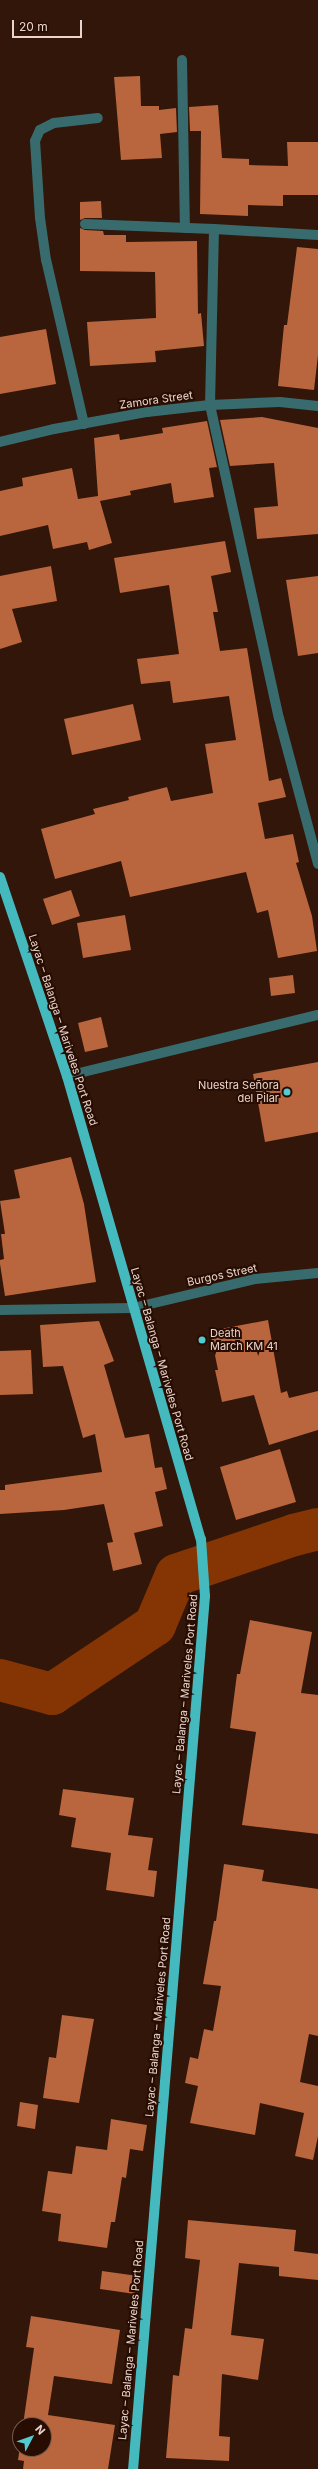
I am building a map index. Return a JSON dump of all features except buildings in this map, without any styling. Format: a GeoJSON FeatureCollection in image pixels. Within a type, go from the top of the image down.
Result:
{"type":"FeatureCollection","features":[{"type":"Feature","properties":{"kind":"main road","name":"Layac – Balanga – Mariveles Port Road"},"geometry":{"type":"LineString","coordinates":[[0,877],[67,1076],[201,1539],[206,1596],[133,2469]]}},
{"type":"Feature","properties":{"kind":"street"},"geometry":{"type":"LineString","coordinates":[[182,60],[185,228]]}},
{"type":"Feature","properties":{"kind":"street"},"geometry":{"type":"LineString","coordinates":[[84,424],[46,260],[40,218],[35,142],[40,130],[54,123],[98,118]]}},
{"type":"Feature","properties":{"kind":"street"},"geometry":{"type":"LineString","coordinates":[[85,224],[214,229],[318,236]]}},
{"type":"Feature","properties":{"kind":"street"},"geometry":{"type":"LineString","coordinates":[[214,229],[210,405],[280,718],[318,864]]}},
{"type":"Feature","properties":{"kind":"street","name":"Zamora Street"},"geometry":{"type":"LineString","coordinates":[[0,442],[147,412],[210,405],[280,402],[318,406]]}},
{"type":"Feature","properties":{"kind":"street"},"geometry":{"type":"LineString","coordinates":[[67,1076],[318,1015]]}},
{"type":"Feature","properties":{"kind":"street","name":"Burgos Street"},"geometry":{"type":"LineString","coordinates":[[0,1310],[133,1308],[255,1279],[318,1273]]}},
{"type":"Feature","properties":{"kind":"waterway"},"geometry":{"type":"LineString","coordinates":[[0,1680],[52,1694],[155,1625],[176,1575],[294,1535],[318,1529]]}},
{"type":"Feature","properties":{"kind":"place","name":"Nuestra Señora del Pilar"},"geometry":{"type":"Point","coordinates":[287,1092]}},
{"type":"Feature","properties":{"kind":"place","name":"Death March KM 41"},"geometry":{"type":"Point","coordinates":[202,1340]}}]}
